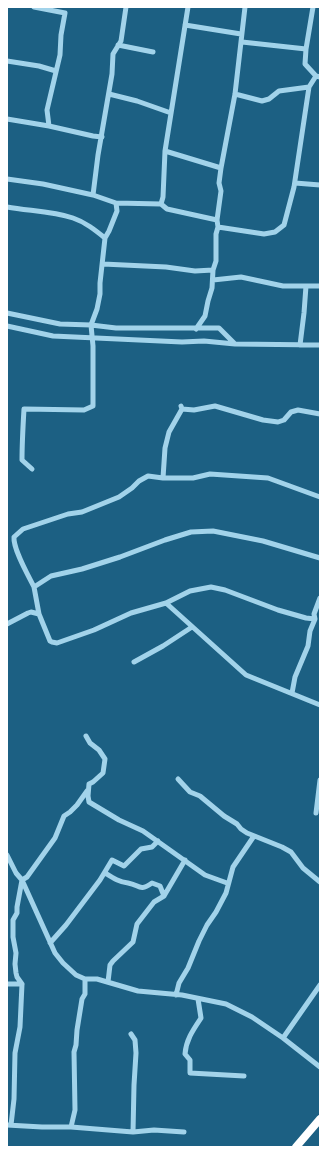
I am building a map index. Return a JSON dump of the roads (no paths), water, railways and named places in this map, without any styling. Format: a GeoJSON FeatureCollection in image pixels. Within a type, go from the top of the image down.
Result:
{"type":"FeatureCollection","features":[{"type":"Feature","properties":{"kind":"highway"},"geometry":{"type":"LineString","coordinates":[[296,1147],[320,1119]]}},
{"type":"Feature","properties":{"kind":"street"},"geometry":{"type":"LineString","coordinates":[[34,7],[65,13],[61,35],[60,55],[47,110],[50,126]]}},
{"type":"Feature","properties":{"kind":"street"},"geometry":{"type":"LineString","coordinates":[[93,195],[98,155],[112,74],[113,54],[121,41],[126,7]]}},
{"type":"Feature","properties":{"kind":"street"},"geometry":{"type":"LineString","coordinates":[[161,204],[163,197],[165,151],[188,7]]}},
{"type":"Feature","properties":{"kind":"street"},"geometry":{"type":"LineString","coordinates":[[196,329],[205,316],[216,261],[217,220],[221,191],[219,183],[235,94],[245,7]]}},
{"type":"Feature","properties":{"kind":"street"},"geometry":{"type":"LineString","coordinates":[[218,226],[264,234],[275,232],[284,225],[295,183],[309,87],[318,76],[305,64],[313,7]]}},
{"type":"Feature","properties":{"kind":"street"},"geometry":{"type":"LineString","coordinates":[[185,25],[241,34]]}},
{"type":"Feature","properties":{"kind":"street"},"geometry":{"type":"LineString","coordinates":[[242,42],[306,49]]}},
{"type":"Feature","properties":{"kind":"street"},"geometry":{"type":"LineString","coordinates":[[118,44],[153,52]]}},
{"type":"Feature","properties":{"kind":"street"},"geometry":{"type":"LineString","coordinates":[[7,61],[40,66],[56,71]]}},
{"type":"Feature","properties":{"kind":"street"},"geometry":{"type":"LineString","coordinates":[[235,94],[262,101],[269,99],[279,91],[309,87]]}},
{"type":"Feature","properties":{"kind":"street"},"geometry":{"type":"LineString","coordinates":[[109,94],[136,101],[171,113]]}},
{"type":"Feature","properties":{"kind":"street"},"geometry":{"type":"LineString","coordinates":[[7,119],[102,137]]}},
{"type":"Feature","properties":{"kind":"street"},"geometry":{"type":"LineString","coordinates":[[165,151],[221,168]]}},
{"type":"Feature","properties":{"kind":"street"},"geometry":{"type":"LineString","coordinates":[[7,179],[43,184],[93,195],[116,203],[161,204],[167,209],[217,220]]}},
{"type":"Feature","properties":{"kind":"street"},"geometry":{"type":"LineString","coordinates":[[295,183],[320,185]]}},
{"type":"Feature","properties":{"kind":"street"},"geometry":{"type":"LineString","coordinates":[[32,469],[22,460],[24,409],[84,410],[92,407],[93,346],[91,325],[97,309],[100,294],[105,238],[117,211],[116,203]]}},
{"type":"Feature","properties":{"kind":"street"},"geometry":{"type":"LineString","coordinates":[[7,206],[74,218],[91,227],[105,238]]}},
{"type":"Feature","properties":{"kind":"street"},"geometry":{"type":"LineString","coordinates":[[102,264],[166,267],[195,271],[213,270]]}},
{"type":"Feature","properties":{"kind":"street"},"geometry":{"type":"LineString","coordinates":[[213,280],[241,277],[283,286],[320,286]]}},
{"type":"Feature","properties":{"kind":"street"},"geometry":{"type":"LineString","coordinates":[[300,345],[306,286]]}},
{"type":"Feature","properties":{"kind":"street"},"geometry":{"type":"LineString","coordinates":[[7,313],[60,324],[91,325],[116,328],[219,328],[235,344]]}},
{"type":"Feature","properties":{"kind":"street"},"geometry":{"type":"LineString","coordinates":[[7,326],[53,336],[235,344],[320,345]]}},
{"type":"Feature","properties":{"kind":"street"},"geometry":{"type":"LineString","coordinates":[[163,478],[165,448],[169,432],[182,407],[194,410],[215,406],[263,420],[278,422],[284,420],[291,412],[298,410],[320,414]]}},
{"type":"Feature","properties":{"kind":"street"},"geometry":{"type":"LineString","coordinates":[[315,619],[278,610],[225,590],[211,587],[190,591],[166,603],[131,613],[94,630],[57,643],[52,642],[39,614],[34,586],[22,566],[14,543],[14,537],[19,532],[63,516],[82,512],[125,494],[139,481],[148,476],[163,478],[193,478],[210,474],[268,478],[320,497]]}},
{"type":"Feature","properties":{"kind":"street"},"geometry":{"type":"LineString","coordinates":[[34,586],[50,576],[82,569],[191,532],[213,531],[263,541],[320,558]]}},
{"type":"Feature","properties":{"kind":"street"},"geometry":{"type":"LineString","coordinates":[[292,693],[295,677],[304,656],[315,619],[314,614],[320,598]]}},
{"type":"Feature","properties":{"kind":"street"},"geometry":{"type":"LineString","coordinates":[[166,603],[246,675],[320,705]]}},
{"type":"Feature","properties":{"kind":"street"},"geometry":{"type":"LineString","coordinates":[[7,624],[31,612],[39,614]]}},
{"type":"Feature","properties":{"kind":"street"},"geometry":{"type":"LineString","coordinates":[[134,662],[163,646],[192,627]]}},
{"type":"Feature","properties":{"kind":"street"},"geometry":{"type":"LineString","coordinates":[[86,736],[90,743],[104,756],[105,762],[103,766],[103,773],[94,782],[89,784],[89,802],[119,820],[143,831],[206,875],[227,883]]}},
{"type":"Feature","properties":{"kind":"street"},"geometry":{"type":"LineString","coordinates":[[178,779],[190,792],[200,796],[224,816],[237,824],[241,829],[291,852],[303,868],[320,882]]}},
{"type":"Feature","properties":{"kind":"street"},"geometry":{"type":"LineString","coordinates":[[316,813],[320,780]]}},
{"type":"Feature","properties":{"kind":"street"},"geometry":{"type":"LineString","coordinates":[[88,790],[77,805],[64,816],[55,838],[27,877],[22,880],[17,913],[12,920],[16,953],[16,973],[22,984],[20,1027],[15,1053],[14,1099],[9,1125],[42,1128],[71,1127],[133,1132],[154,1130],[184,1132]]}},
{"type":"Feature","properties":{"kind":"street"},"geometry":{"type":"LineString","coordinates":[[176,995],[179,982],[194,957],[199,941],[226,893],[227,883],[232,867],[254,836]]}},
{"type":"Feature","properties":{"kind":"street"},"geometry":{"type":"LineString","coordinates":[[50,943],[66,925],[105,873],[112,860],[124,866],[140,849],[152,847],[158,841]]}},
{"type":"Feature","properties":{"kind":"street"},"geometry":{"type":"LineString","coordinates":[[7,855],[16,873],[22,880],[55,953],[72,973],[85,979],[97,978],[138,991],[176,995],[226,1004],[252,1017],[283,1038],[320,1067]]}},
{"type":"Feature","properties":{"kind":"street"},"geometry":{"type":"LineString","coordinates":[[108,982],[110,965],[112,961],[133,942],[138,924],[142,917],[154,902],[164,896],[185,860]]}},
{"type":"Feature","properties":{"kind":"street"},"geometry":{"type":"LineString","coordinates":[[105,873],[120,882],[129,883],[138,887],[146,887],[152,882],[160,886],[164,896]]}},
{"type":"Feature","properties":{"kind":"street"},"geometry":{"type":"LineString","coordinates":[[71,1127],[75,1110],[74,1052],[82,999],[85,994],[85,979]]}},
{"type":"Feature","properties":{"kind":"street"},"geometry":{"type":"LineString","coordinates":[[7,984],[22,984]]}},
{"type":"Feature","properties":{"kind":"street"},"geometry":{"type":"LineString","coordinates":[[283,1038],[320,985]]}},
{"type":"Feature","properties":{"kind":"street"},"geometry":{"type":"LineString","coordinates":[[198,999],[201,1018],[191,1033],[185,1048],[185,1054],[190,1060],[190,1073],[244,1076]]}},
{"type":"Feature","properties":{"kind":"street"},"geometry":{"type":"LineString","coordinates":[[131,1034],[135,1040],[136,1054],[133,1132]]}}]}
